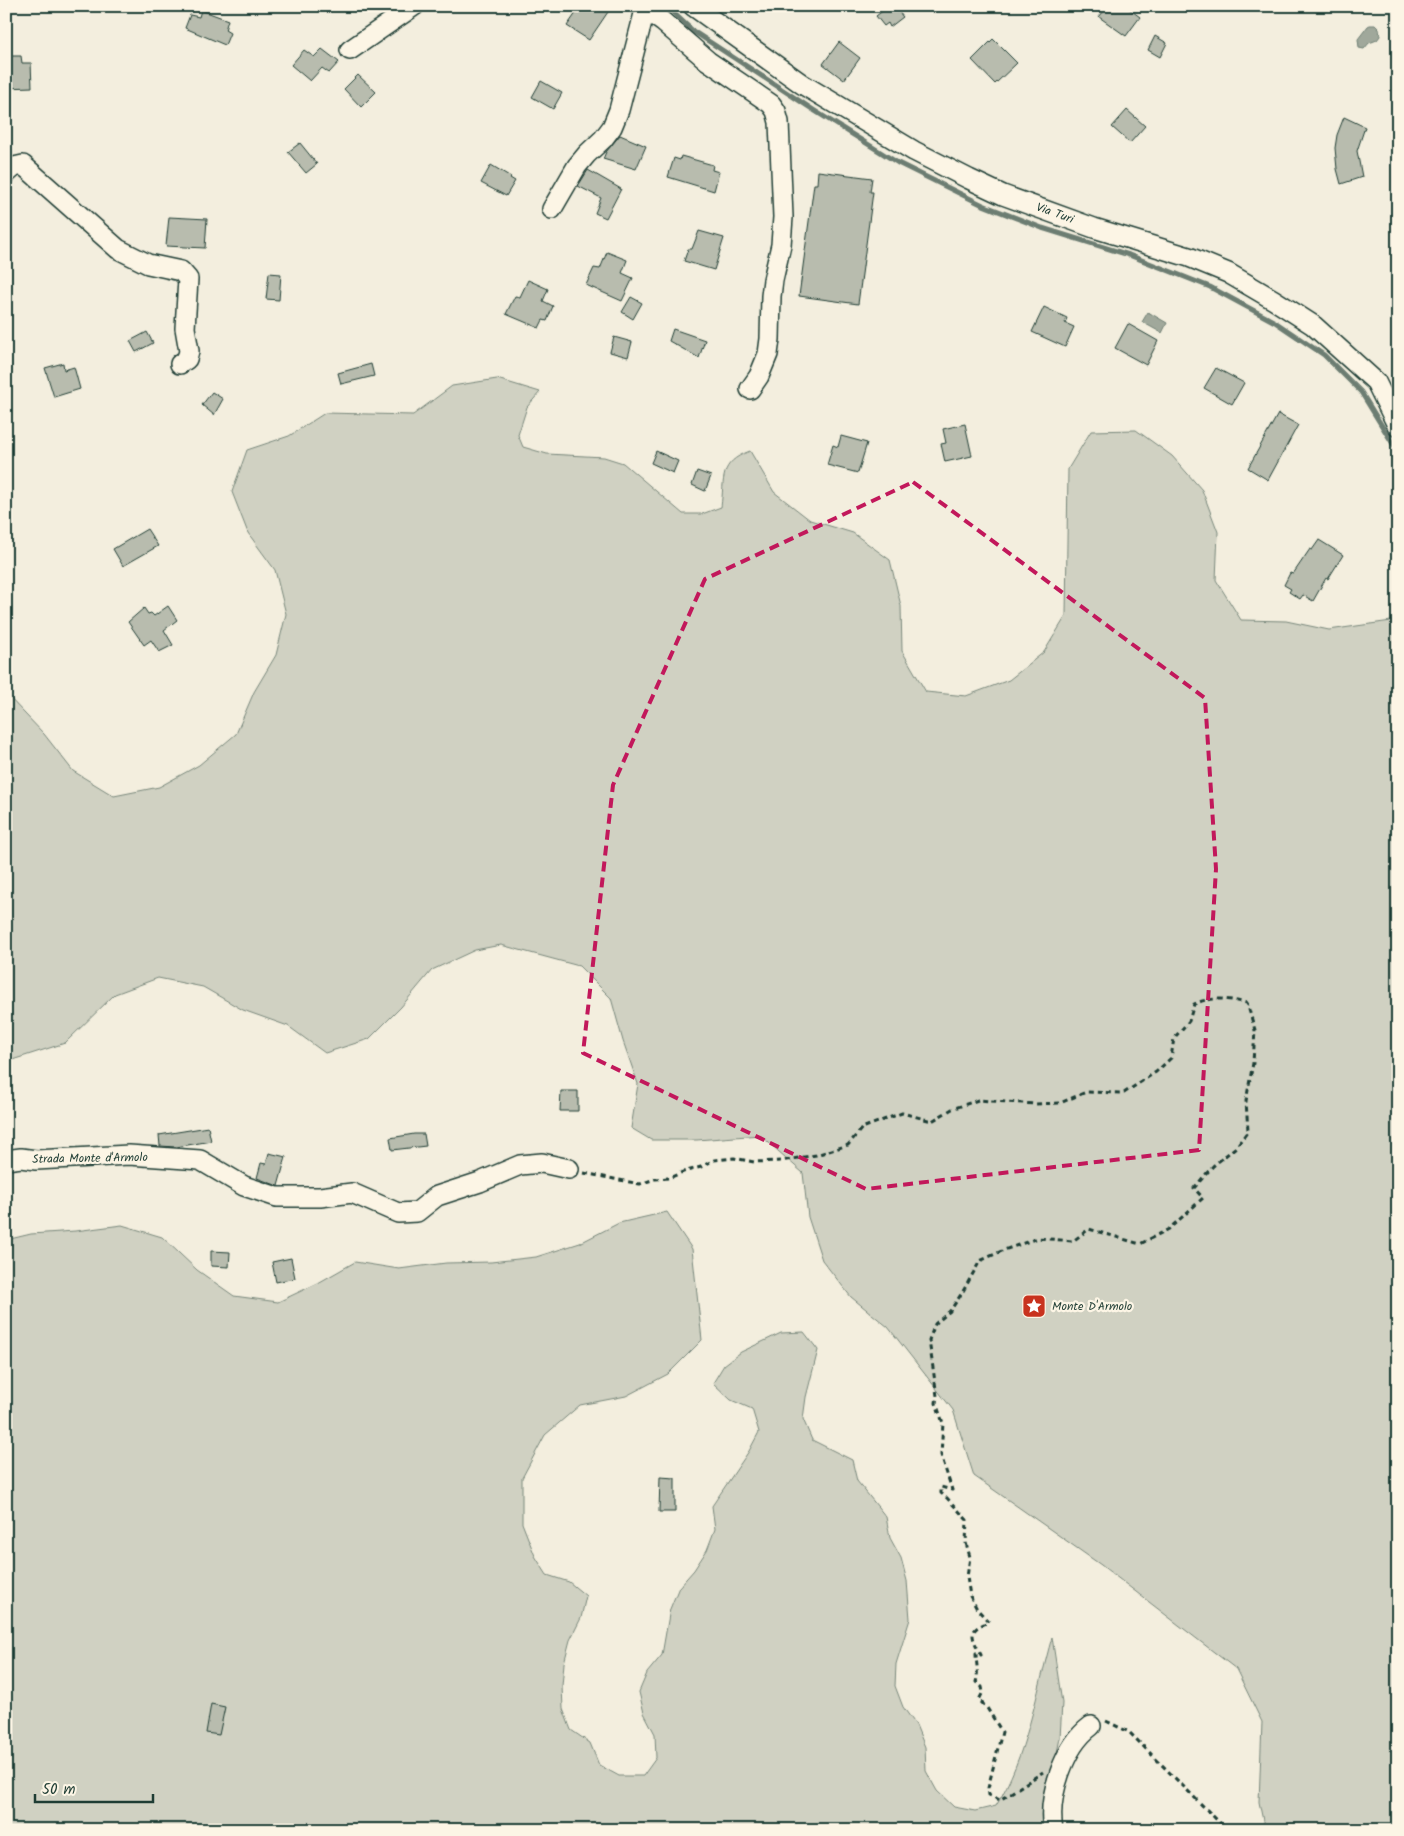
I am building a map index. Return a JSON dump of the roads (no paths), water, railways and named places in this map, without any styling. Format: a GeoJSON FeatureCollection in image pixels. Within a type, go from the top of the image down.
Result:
{"type":"FeatureCollection","features":[{"type":"Feature","properties":{"kind":"street"},"geometry":{"type":"LineString","coordinates":[[350,50],[414,6]]}},
{"type":"Feature","properties":{"kind":"street","name":"Via Turi"},"geometry":{"type":"LineString","coordinates":[[693,6],[802,84],[914,151],[969,179],[1003,195],[1094,228],[1189,257],[1228,273],[1274,300],[1313,325],[1376,382],[1398,428]]}},
{"type":"Feature","properties":{"kind":"street"},"geometry":{"type":"LineString","coordinates":[[552,209],[577,166],[587,154],[604,140],[612,127],[619,110],[643,8],[663,22],[708,61],[771,104],[778,117],[781,151],[783,208],[781,245],[770,296],[768,354],[759,376],[750,389]]}},
{"type":"Feature","properties":{"kind":"street"},"geometry":{"type":"LineString","coordinates":[[6,174],[14,167],[23,165],[118,249],[148,264],[181,271],[188,279],[185,328],[189,351],[187,359],[180,364]]}},
{"type":"Feature","properties":{"kind":"street","name":"Strada Monte d'Armolo"},"geometry":{"type":"LineString","coordinates":[[6,1160],[129,1155],[200,1160],[244,1186],[277,1197],[320,1197],[352,1193],[398,1213],[417,1212],[438,1196],[480,1182],[520,1165],[542,1163],[569,1169]]}},
{"type":"Feature","properties":{"kind":"street"},"geometry":{"type":"LineString","coordinates":[[1053,1830],[1054,1801],[1062,1770],[1072,1745],[1091,1726]]}},
{"type":"Feature","properties":{"kind":"waterway"},"geometry":{"type":"LineString","coordinates":[[666,6],[693,31],[898,163],[983,205],[1042,228],[1129,255],[1210,287],[1275,322],[1324,355],[1361,392],[1398,452]]}},
{"type":"Feature","properties":{"kind":"place","name":"Monte D'Armolo"},"geometry":{"type":"Point","coordinates":[1034,1306]}}]}
